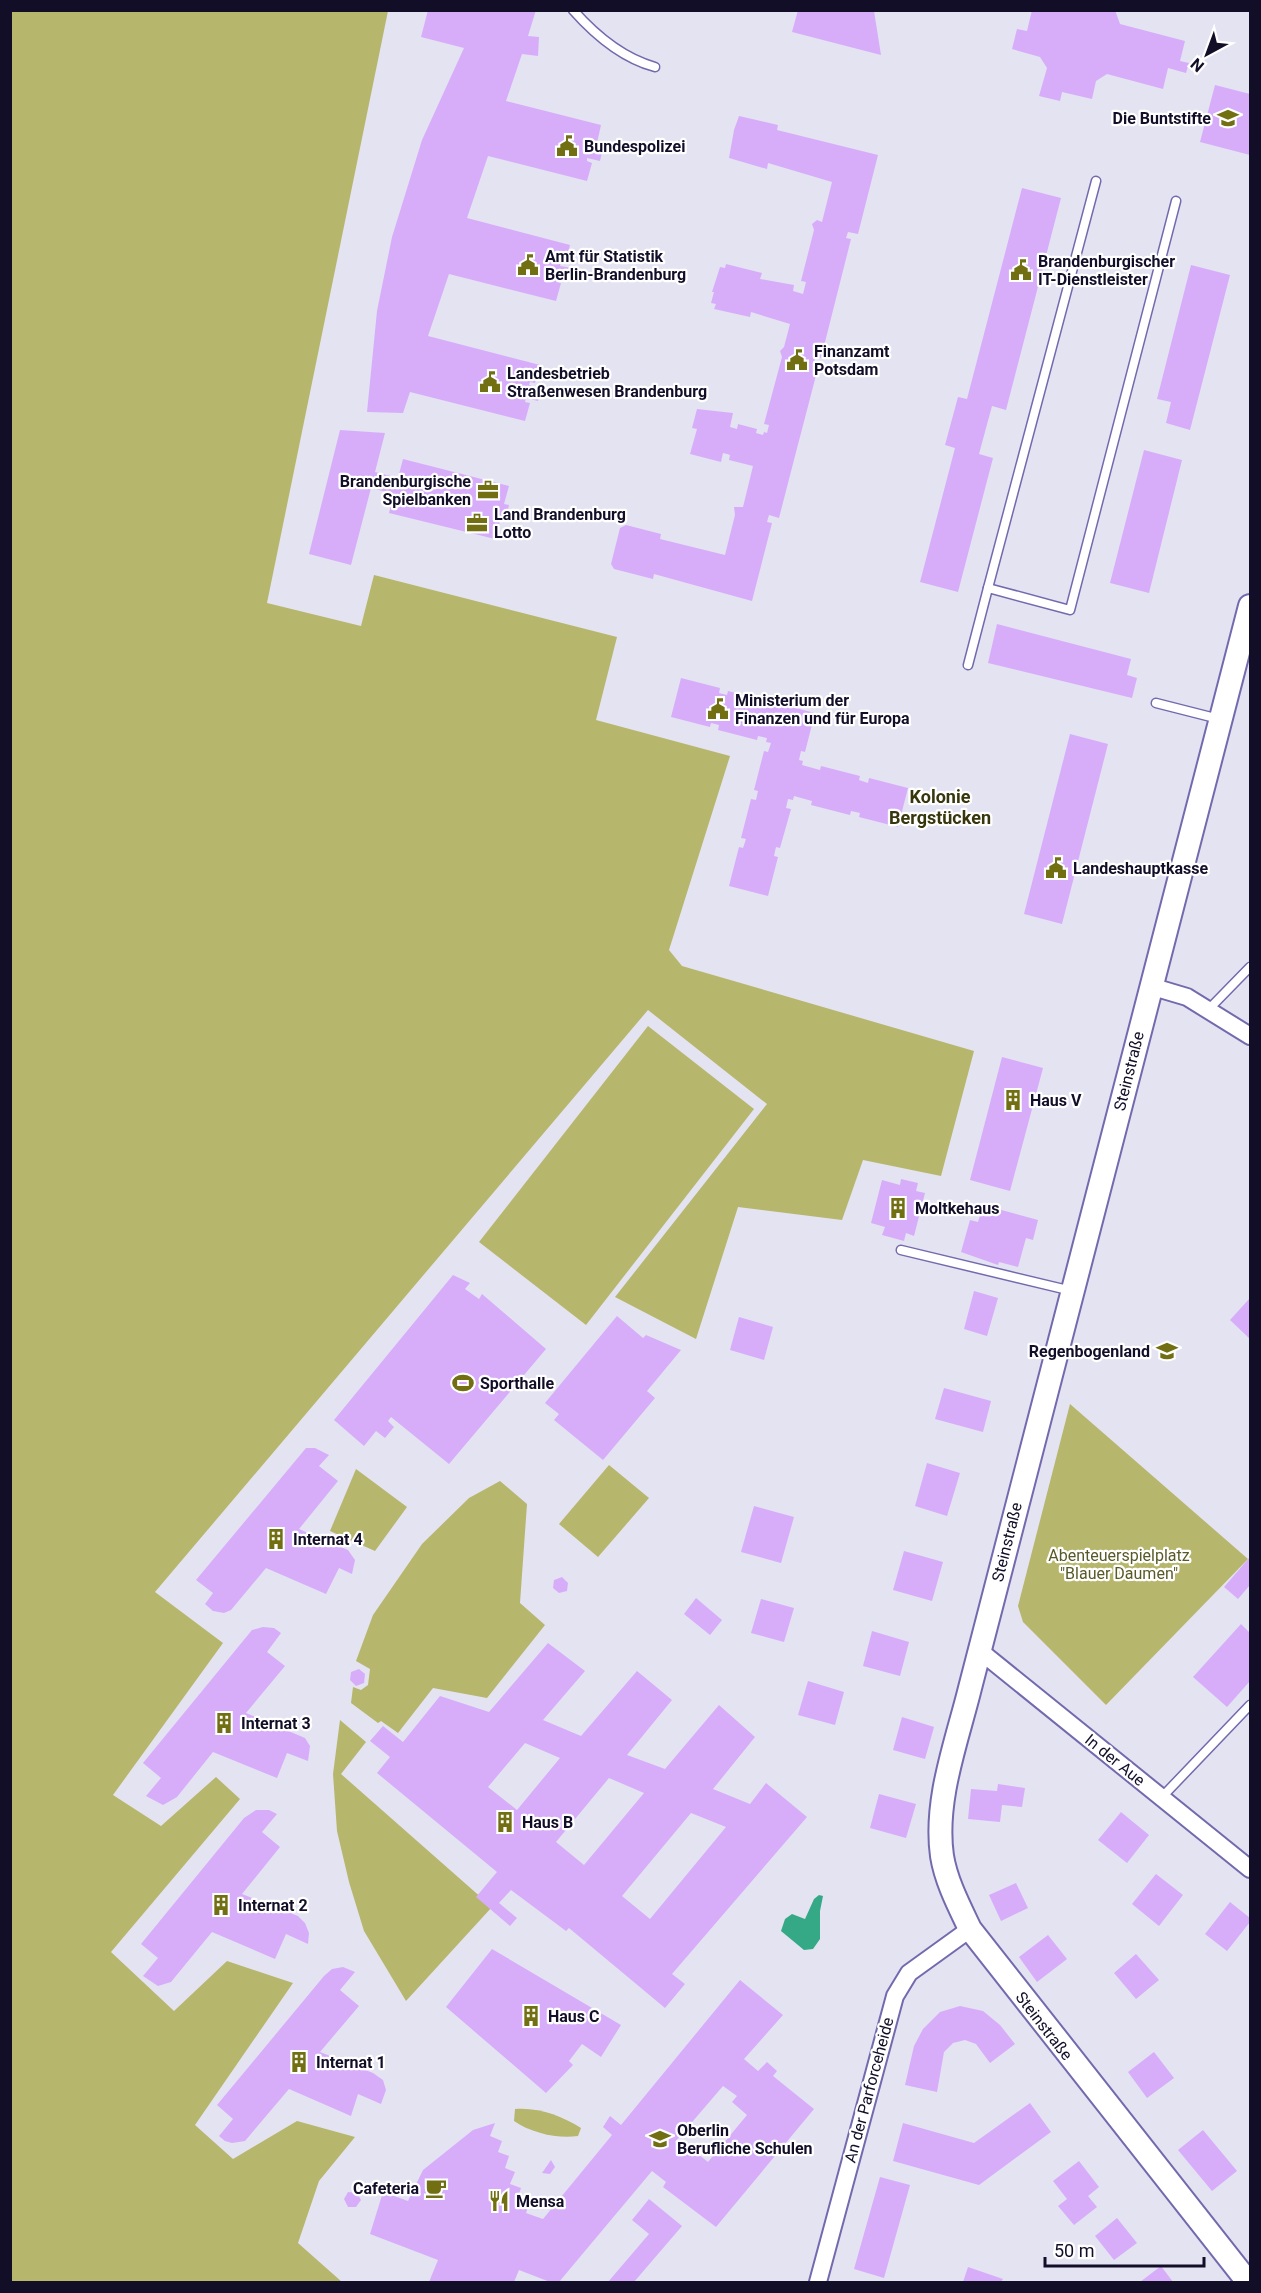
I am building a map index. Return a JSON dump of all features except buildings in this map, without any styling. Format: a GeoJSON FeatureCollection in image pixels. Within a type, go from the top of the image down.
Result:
{"type":"FeatureCollection","features":[{"type":"Feature","properties":{"kind":"street","name":"Steinstraße"},"geometry":{"type":"LineString","coordinates":[[1248,2283],[970,1929],[948,1878],[942,1855],[942,1824],[949,1770],[1150,986],[1251,606]]}},
{"type":"Feature","properties":{"kind":"street"},"geometry":{"type":"LineString","coordinates":[[1150,986],[1186,997],[1251,1036]]}},
{"type":"Feature","properties":{"kind":"street","name":"In der Aue"},"geometry":{"type":"LineString","coordinates":[[980,1652],[1251,1869]]}},
{"type":"Feature","properties":{"kind":"street","name":"An der Parforceheide"},"geometry":{"type":"LineString","coordinates":[[818,2283],[895,1996],[909,1973],[970,1929]]}},
{"type":"Feature","properties":{"kind":"lane"},"geometry":{"type":"LineString","coordinates":[[573,10],[590,29],[633,61],[655,67]]}},
{"type":"Feature","properties":{"kind":"lane"},"geometry":{"type":"LineString","coordinates":[[968,665],[1096,181]]}},
{"type":"Feature","properties":{"kind":"lane"},"geometry":{"type":"LineString","coordinates":[[988,588],[1070,610],[1176,201]]}},
{"type":"Feature","properties":{"kind":"lane"},"geometry":{"type":"LineString","coordinates":[[1156,703],[1222,720]]}},
{"type":"Feature","properties":{"kind":"lane"},"geometry":{"type":"LineString","coordinates":[[1208,1010],[1251,967]]}},
{"type":"Feature","properties":{"kind":"lane"},"geometry":{"type":"LineString","coordinates":[[901,1250],[1072,1291]]}},
{"type":"Feature","properties":{"kind":"lane"},"geometry":{"type":"LineString","coordinates":[[1162,1797],[1251,1705]]}},
{"type":"Feature","properties":{"kind":"green space"},"geometry":{"type":"Polygon","coordinates":[[[11,10],[388,11],[267,603],[361,626],[374,575],[617,637],[596,720],[730,756],[669,950],[682,966],[974,1051],[941,1176],[863,1160],[842,1220],[738,1207],[696,1339],[615,1297],[767,1104],[648,1010],[155,1592],[223,1643],[113,1795],[161,1826],[216,1777],[240,1799],[111,1952],[174,2011],[227,1961],[293,1983],[195,2125],[233,2159],[297,2121],[355,2137],[319,2181],[298,2243],[342,2282],[11,2282],[11,10]]]}},
{"type":"Feature","properties":{"kind":"green space"},"geometry":{"type":"Polygon","coordinates":[[[648,1026],[754,1109],[586,1325],[479,1242],[648,1026]]]}},
{"type":"Feature","properties":{"kind":"green space","name":"Abenteuerspielplatz \"Blauer Daumen\""},"geometry":{"type":"Polygon","coordinates":[[[1070,1404],[1248,1559],[1106,1705],[1023,1622],[1018,1606],[1070,1404]]]}},
{"type":"Feature","properties":{"kind":"green space"},"geometry":{"type":"Polygon","coordinates":[[[609,1465],[649,1498],[598,1557],[559,1524],[609,1465]]]}},
{"type":"Feature","properties":{"kind":"green space"},"geometry":{"type":"Polygon","coordinates":[[[356,1469],[407,1507],[375,1551],[330,1531],[356,1469]]]}},
{"type":"Feature","properties":{"kind":"green space"},"geometry":{"type":"Polygon","coordinates":[[[500,1481],[527,1504],[520,1603],[545,1625],[487,1698],[433,1688],[398,1733],[381,1721],[378,1723],[351,1703],[353,1687],[361,1690],[368,1685],[370,1669],[356,1661],[373,1615],[422,1544],[469,1498],[500,1481]]]}},
{"type":"Feature","properties":{"kind":"green space"},"geometry":{"type":"Polygon","coordinates":[[[340,1720],[366,1742],[341,1774],[492,1907],[406,2001],[364,1931],[337,1831],[333,1774],[340,1720]]]}},
{"type":"Feature","properties":{"kind":"green space"},"geometry":{"type":"Polygon","coordinates":[[[515,2109],[533,2109],[550,2113],[581,2128],[578,2136],[570,2137],[536,2132],[514,2121],[515,2109]]]}},
{"type":"Feature","properties":{"kind":"shaded area"},"geometry":{"type":"Polygon","coordinates":[[[819,1895],[823,1896],[820,1911],[820,1939],[813,1949],[804,1950],[781,1931],[785,1919],[792,1914],[805,1919],[814,1899],[819,1895]]]}},
{"type":"Feature","properties":{"kind":"place","name":"Die Buntstifte"},"geometry":{"type":"Point","coordinates":[1228,118]}},
{"type":"Feature","properties":{"kind":"place","name":"Bundespolizei"},"geometry":{"type":"Point","coordinates":[567,146]}},
{"type":"Feature","properties":{"kind":"place","name":"Amt für Statistik Berlin-Brandenburg"},"geometry":{"type":"Point","coordinates":[528,265]}},
{"type":"Feature","properties":{"kind":"place","name":"Brandenburgischer IT-Dienstleister"},"geometry":{"type":"Point","coordinates":[1021,270]}},
{"type":"Feature","properties":{"kind":"place","name":"Finanzamt Potsdam"},"geometry":{"type":"Point","coordinates":[797,360]}},
{"type":"Feature","properties":{"kind":"place","name":"Landesbetrieb Straßenwesen Brandenburg"},"geometry":{"type":"Point","coordinates":[490,382]}},
{"type":"Feature","properties":{"kind":"place","name":"Brandenburgische Spielbanken"},"geometry":{"type":"Point","coordinates":[488,490]}},
{"type":"Feature","properties":{"kind":"place","name":"Land Brandenburg Lotto"},"geometry":{"type":"Point","coordinates":[477,523]}},
{"type":"Feature","properties":{"kind":"place","name":"Ministerium der Finanzen und für Europa"},"geometry":{"type":"Point","coordinates":[718,709]}},
{"type":"Feature","properties":{"kind":"place","name":"Landeshauptkasse"},"geometry":{"type":"Point","coordinates":[1056,868]}},
{"type":"Feature","properties":{"kind":"place","name":"Haus V"},"geometry":{"type":"Point","coordinates":[1013,1100]}},
{"type":"Feature","properties":{"kind":"place","name":"Moltkehaus"},"geometry":{"type":"Point","coordinates":[898,1208]}},
{"type":"Feature","properties":{"kind":"place","name":"Regenbogenland"},"geometry":{"type":"Point","coordinates":[1167,1351]}},
{"type":"Feature","properties":{"kind":"place","name":"Sporthalle"},"geometry":{"type":"Point","coordinates":[463,1383]}},
{"type":"Feature","properties":{"kind":"place","name":"Internat 4"},"geometry":{"type":"Point","coordinates":[276,1539]}},
{"type":"Feature","properties":{"kind":"place","name":"Internat 3"},"geometry":{"type":"Point","coordinates":[224,1723]}},
{"type":"Feature","properties":{"kind":"place","name":"Haus B"},"geometry":{"type":"Point","coordinates":[505,1822]}},
{"type":"Feature","properties":{"kind":"place","name":"Internat 2"},"geometry":{"type":"Point","coordinates":[221,1905]}},
{"type":"Feature","properties":{"kind":"place","name":"Haus C"},"geometry":{"type":"Point","coordinates":[531,2016]}},
{"type":"Feature","properties":{"kind":"place","name":"Internat 1"},"geometry":{"type":"Point","coordinates":[299,2062]}},
{"type":"Feature","properties":{"kind":"place","name":"Oberlin Berufliche Schulen"},"geometry":{"type":"Point","coordinates":[660,2139]}},
{"type":"Feature","properties":{"kind":"place","name":"Cafeteria"},"geometry":{"type":"Point","coordinates":[436,2188]}},
{"type":"Feature","properties":{"kind":"place","name":"Mensa"},"geometry":{"type":"Point","coordinates":[499,2201]}},
{"type":"Feature","properties":{"kind":"district","name":"Kolonie Bergstücken"},"geometry":{"type":"Point","coordinates":[940,806]}}]}
